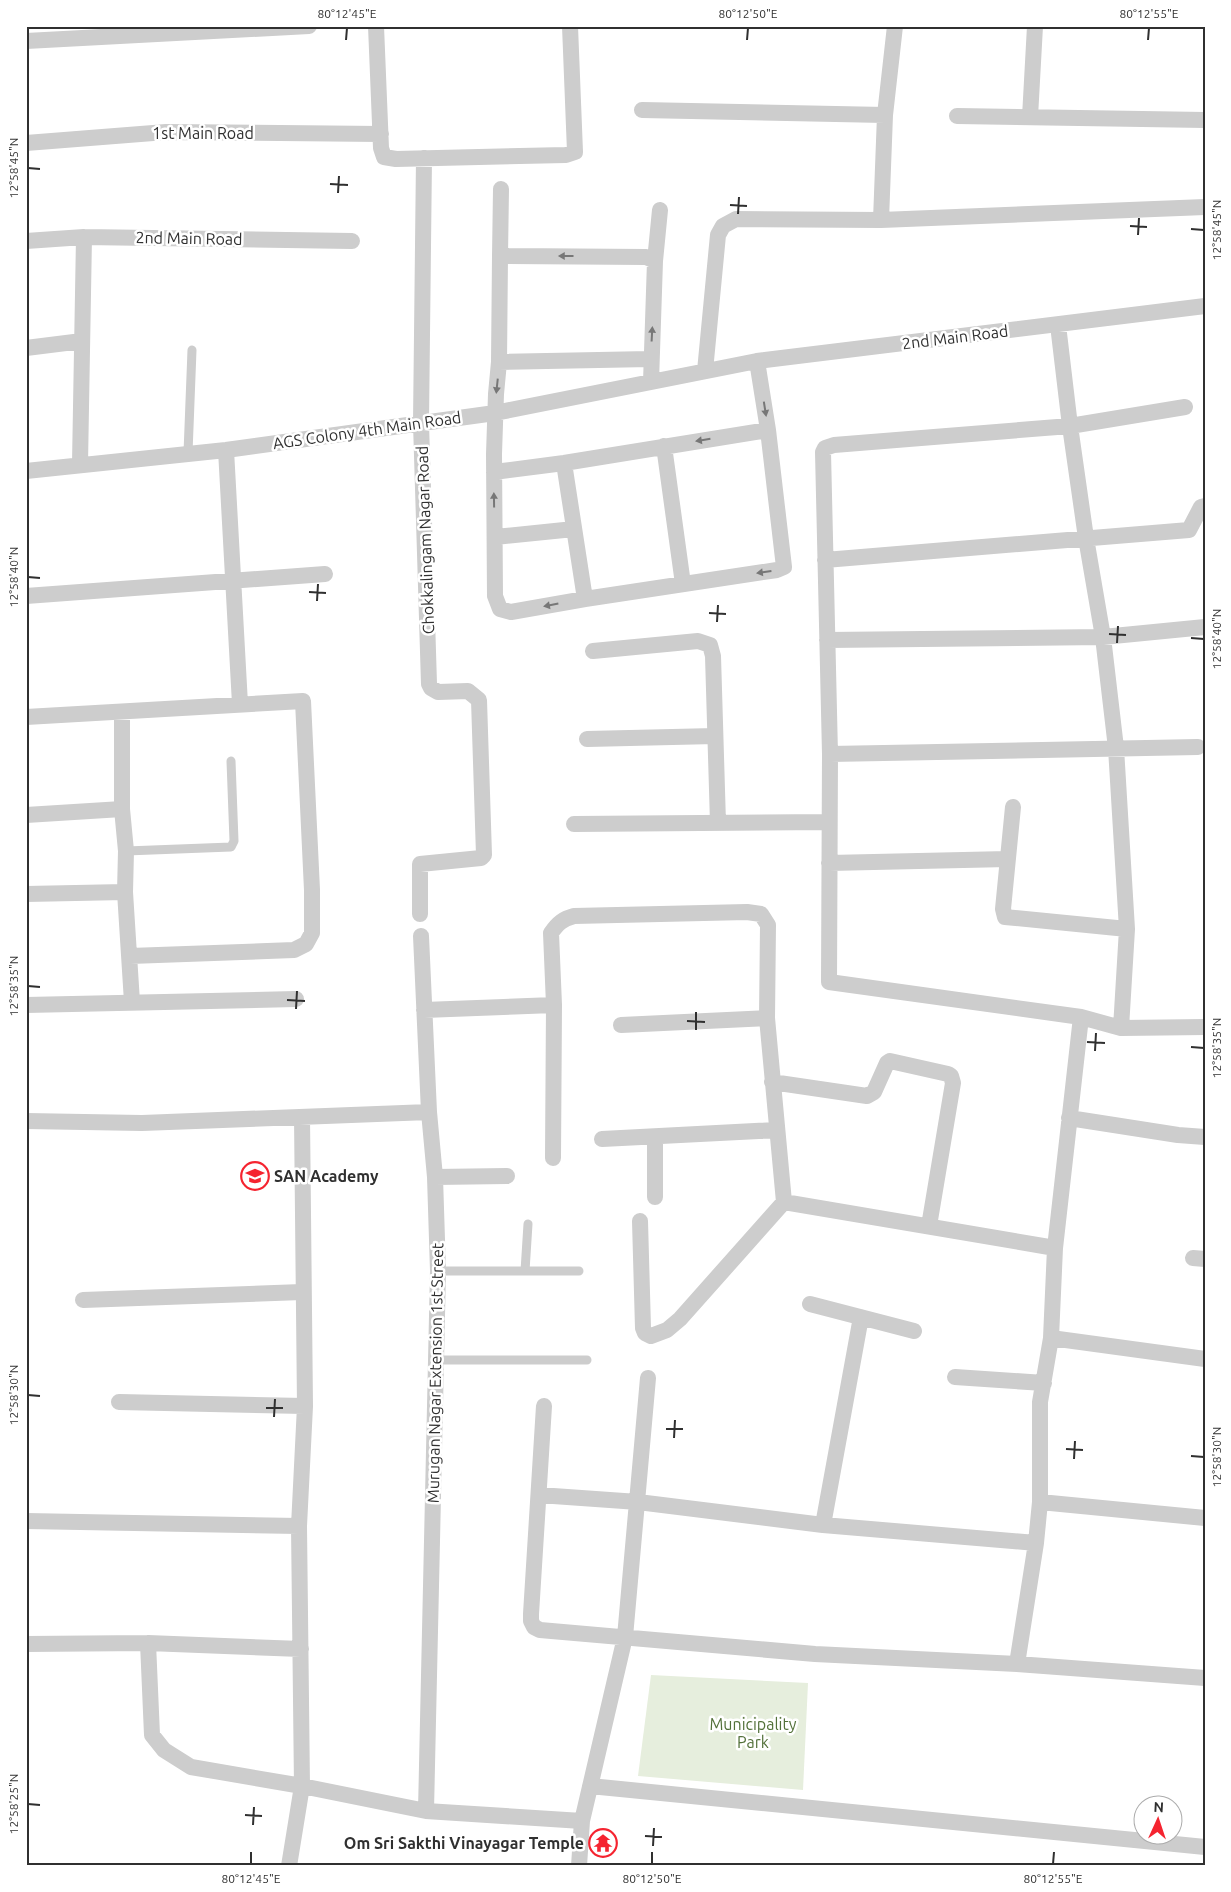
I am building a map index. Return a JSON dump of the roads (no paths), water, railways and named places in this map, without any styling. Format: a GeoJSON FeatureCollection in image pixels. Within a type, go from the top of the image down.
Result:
{"type":"FeatureCollection","features":[{"type":"Feature","properties":{"kind":"street"},"geometry":{"type":"LineString","coordinates":[[26,41],[309,26]]}},
{"type":"Feature","properties":{"kind":"street"},"geometry":{"type":"LineString","coordinates":[[376,26],[381,134],[384,156],[388,158],[566,155],[575,152],[570,26]]}},
{"type":"Feature","properties":{"kind":"street"},"geometry":{"type":"LineString","coordinates":[[881,220],[885,115],[895,26]]}},
{"type":"Feature","properties":{"kind":"street"},"geometry":{"type":"LineString","coordinates":[[1030,117],[1036,26]]}},
{"type":"Feature","properties":{"kind":"street"},"geometry":{"type":"LineString","coordinates":[[642,110],[885,115]]}},
{"type":"Feature","properties":{"kind":"street"},"geometry":{"type":"LineString","coordinates":[[957,116],[1205,120]]}},
{"type":"Feature","properties":{"kind":"street","name":"1st Main Road"},"geometry":{"type":"LineString","coordinates":[[26,143],[166,132],[381,134]]}},
{"type":"Feature","properties":{"kind":"street","name":"Chokkalingam Nagar Road"},"geometry":{"type":"LineString","coordinates":[[420,914],[420,864],[481,858],[484,856],[479,700],[468,691],[438,692],[430,688],[428,669],[421,423],[422,181],[424,158]]}},
{"type":"Feature","properties":{"kind":"street"},"geometry":{"type":"LineString","coordinates":[[502,189],[499,362],[495,413],[494,472],[494,596],[500,609],[511,612],[776,570],[784,567],[758,361]]}},
{"type":"Feature","properties":{"kind":"street"},"geometry":{"type":"LineString","coordinates":[[705,371],[718,235],[723,226],[736,219],[881,220],[1205,207]]}},
{"type":"Feature","properties":{"kind":"street"},"geometry":{"type":"LineString","coordinates":[[651,382],[650,359],[655,260],[660,210]]}},
{"type":"Feature","properties":{"kind":"street"},"geometry":{"type":"LineString","coordinates":[[80,464],[84,237]]}},
{"type":"Feature","properties":{"kind":"street","name":"2nd Main Road"},"geometry":{"type":"LineString","coordinates":[[26,241],[84,237],[352,241]]}},
{"type":"Feature","properties":{"kind":"street"},"geometry":{"type":"LineString","coordinates":[[500,256],[646,257],[655,260]]}},
{"type":"Feature","properties":{"kind":"street","name":"2nd Main Road"},"geometry":{"type":"LineString","coordinates":[[705,371],[758,361],[1205,306]]}},
{"type":"Feature","properties":{"kind":"street"},"geometry":{"type":"LineString","coordinates":[[1058,325],[1070,426],[1102,637],[1116,748],[1127,929],[1121,1028]]}},
{"type":"Feature","properties":{"kind":"street"},"geometry":{"type":"LineString","coordinates":[[26,348],[82,341]]}},
{"type":"Feature","properties":{"kind":"street"},"geometry":{"type":"LineString","coordinates":[[499,362],[650,359]]}},
{"type":"Feature","properties":{"kind":"street","name":"AGS Colony 4th Main Road"},"geometry":{"type":"LineString","coordinates":[[26,471],[226,450],[495,413],[705,371]]}},
{"type":"Feature","properties":{"kind":"street"},"geometry":{"type":"LineString","coordinates":[[1185,407],[1070,426],[834,445],[825,448],[823,452],[830,754],[828,863],[829,982],[1081,1017],[1121,1028],[1205,1027]]}},
{"type":"Feature","properties":{"kind":"street"},"geometry":{"type":"LineString","coordinates":[[494,472],[564,463],[768,430]]}},
{"type":"Feature","properties":{"kind":"street"},"geometry":{"type":"LineString","coordinates":[[664,446],[683,584]]}},
{"type":"Feature","properties":{"kind":"street"},"geometry":{"type":"LineString","coordinates":[[226,450],[240,704]]}},
{"type":"Feature","properties":{"kind":"street"},"geometry":{"type":"LineString","coordinates":[[564,463],[585,599]]}},
{"type":"Feature","properties":{"kind":"street"},"geometry":{"type":"LineString","coordinates":[[825,560],[1189,530],[1200,507],[1205,506]]}},
{"type":"Feature","properties":{"kind":"street"},"geometry":{"type":"LineString","coordinates":[[495,538],[574,529]]}},
{"type":"Feature","properties":{"kind":"street"},"geometry":{"type":"LineString","coordinates":[[26,596],[325,574]]}},
{"type":"Feature","properties":{"kind":"street"},"geometry":{"type":"LineString","coordinates":[[827,640],[1102,637],[1205,627]]}},
{"type":"Feature","properties":{"kind":"street"},"geometry":{"type":"LineString","coordinates":[[593,651],[698,641],[710,645],[713,656],[718,823]]}},
{"type":"Feature","properties":{"kind":"street"},"geometry":{"type":"LineString","coordinates":[[26,717],[302,701],[312,890],[312,933],[306,944],[294,950],[130,956]]}},
{"type":"Feature","properties":{"kind":"street"},"geometry":{"type":"LineString","coordinates":[[122,712],[122,808],[126,851],[125,892],[132,1002]]}},
{"type":"Feature","properties":{"kind":"street"},"geometry":{"type":"LineString","coordinates":[[587,739],[715,736]]}},
{"type":"Feature","properties":{"kind":"street"},"geometry":{"type":"LineString","coordinates":[[830,754],[1198,747]]}},
{"type":"Feature","properties":{"kind":"street"},"geometry":{"type":"LineString","coordinates":[[26,815],[122,808]]}},
{"type":"Feature","properties":{"kind":"street"},"geometry":{"type":"LineString","coordinates":[[1013,808],[1002,909],[1005,918],[1127,929]]}},
{"type":"Feature","properties":{"kind":"street"},"geometry":{"type":"LineString","coordinates":[[574,824],[830,822]]}},
{"type":"Feature","properties":{"kind":"street"},"geometry":{"type":"LineString","coordinates":[[828,863],[1008,859]]}},
{"type":"Feature","properties":{"kind":"street"},"geometry":{"type":"LineString","coordinates":[[26,894],[125,892]]}},
{"type":"Feature","properties":{"kind":"street"},"geometry":{"type":"LineString","coordinates":[[554,1158],[554,1006],[551,933],[558,924],[564,919],[574,916],[747,912],[761,914],[768,925],[767,1018],[784,1202],[680,1318],[667,1330],[651,1336],[645,1333],[643,1328],[640,1221]]}},
{"type":"Feature","properties":{"kind":"street","name":"Murugan Nagar Extension 1st Street"},"geometry":{"type":"LineString","coordinates":[[421,936],[428,1112],[435,1177],[438,1271],[426,1811]]}},
{"type":"Feature","properties":{"kind":"street"},"geometry":{"type":"LineString","coordinates":[[26,1005],[296,999]]}},
{"type":"Feature","properties":{"kind":"street"},"geometry":{"type":"LineString","coordinates":[[424,1010],[554,1006]]}},
{"type":"Feature","properties":{"kind":"street"},"geometry":{"type":"LineString","coordinates":[[1017,1664],[1036,1543],[1040,1502],[1040,1402],[1051,1338],[1055,1248],[1081,1017]]}},
{"type":"Feature","properties":{"kind":"street"},"geometry":{"type":"LineString","coordinates":[[621,1024],[767,1018]]}},
{"type":"Feature","properties":{"kind":"street"},"geometry":{"type":"LineString","coordinates":[[772,1082],[866,1096],[874,1092],[887,1063],[890,1061],[951,1076],[953,1084],[929,1226]]}},
{"type":"Feature","properties":{"kind":"street"},"geometry":{"type":"LineString","coordinates":[[26,1121],[142,1123],[428,1112]]}},
{"type":"Feature","properties":{"kind":"street"},"geometry":{"type":"LineString","coordinates":[[289,1866],[302,1786],[299,1526],[304,1406],[302,1117]]}},
{"type":"Feature","properties":{"kind":"street"},"geometry":{"type":"LineString","coordinates":[[1069,1118],[1178,1135],[1205,1137]]}},
{"type":"Feature","properties":{"kind":"street"},"geometry":{"type":"LineString","coordinates":[[602,1139],[776,1130]]}},
{"type":"Feature","properties":{"kind":"street"},"geometry":{"type":"LineString","coordinates":[[655,1137],[655,1196]]}},
{"type":"Feature","properties":{"kind":"street"},"geometry":{"type":"LineString","coordinates":[[435,1177],[507,1176]]}},
{"type":"Feature","properties":{"kind":"street"},"geometry":{"type":"LineString","coordinates":[[784,1202],[1055,1248]]}},
{"type":"Feature","properties":{"kind":"street"},"geometry":{"type":"LineString","coordinates":[[83,1300],[302,1292]]}},
{"type":"Feature","properties":{"kind":"street"},"geometry":{"type":"LineString","coordinates":[[810,1304],[914,1330]]}},
{"type":"Feature","properties":{"kind":"street"},"geometry":{"type":"LineString","coordinates":[[823,1525],[861,1317]]}},
{"type":"Feature","properties":{"kind":"street"},"geometry":{"type":"LineString","coordinates":[[1051,1338],[1205,1358]]}},
{"type":"Feature","properties":{"kind":"street"},"geometry":{"type":"LineString","coordinates":[[955,1377],[1044,1383]]}},
{"type":"Feature","properties":{"kind":"street"},"geometry":{"type":"LineString","coordinates":[[579,1866],[582,1821],[625,1637],[648,1378]]}},
{"type":"Feature","properties":{"kind":"street"},"geometry":{"type":"LineString","coordinates":[[119,1402],[304,1406]]}},
{"type":"Feature","properties":{"kind":"street"},"geometry":{"type":"LineString","coordinates":[[544,1406],[531,1614],[531,1621],[534,1627],[545,1631],[815,1654],[1017,1664],[1205,1678]]}},
{"type":"Feature","properties":{"kind":"street"},"geometry":{"type":"LineString","coordinates":[[539,1495],[638,1502],[823,1525],[1036,1543]]}},
{"type":"Feature","properties":{"kind":"street"},"geometry":{"type":"LineString","coordinates":[[1040,1502],[1205,1518]]}},
{"type":"Feature","properties":{"kind":"street"},"geometry":{"type":"LineString","coordinates":[[26,1520],[299,1526]]}},
{"type":"Feature","properties":{"kind":"street"},"geometry":{"type":"LineString","coordinates":[[148,1643],[152,1736],[164,1750],[191,1767],[302,1786],[426,1811],[582,1821]]}},
{"type":"Feature","properties":{"kind":"street"},"geometry":{"type":"LineString","coordinates":[[26,1644],[148,1643],[301,1649]]}},
{"type":"Feature","properties":{"kind":"street"},"geometry":{"type":"LineString","coordinates":[[590,1786],[1205,1847]]}},
{"type":"Feature","properties":{"kind":"lane"},"geometry":{"type":"LineString","coordinates":[[188,453],[192,350]]}},
{"type":"Feature","properties":{"kind":"lane"},"geometry":{"type":"LineString","coordinates":[[126,851],[231,847],[234,842],[231,761]]}},
{"type":"Feature","properties":{"kind":"lane"},"geometry":{"type":"LineString","coordinates":[[525,1271],[528,1224]]}},
{"type":"Feature","properties":{"kind":"lane"},"geometry":{"type":"LineString","coordinates":[[438,1271],[579,1271]]}},
{"type":"Feature","properties":{"kind":"lane"},"geometry":{"type":"LineString","coordinates":[[437,1360],[587,1360]]}},
{"type":"Feature","properties":{"kind":"place","name":"SAN Academy"},"geometry":{"type":"Point","coordinates":[255,1176]}},
{"type":"Feature","properties":{"kind":"place","name":"Om Sri Sakthi Vinayagar Temple"},"geometry":{"type":"Point","coordinates":[603,1843]}},
{"type":"Feature","properties":{"kind":"park label","name":"Municipality Park"},"geometry":{"type":"Point","coordinates":[753,1733]}}]}
